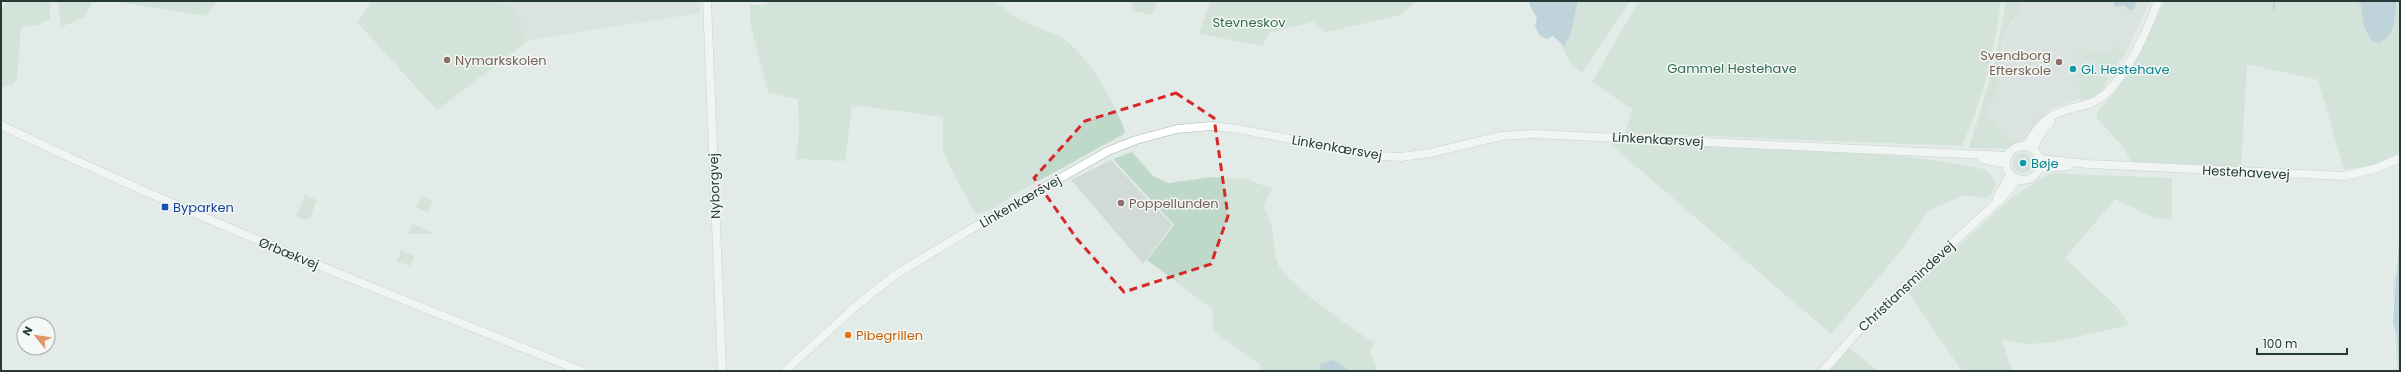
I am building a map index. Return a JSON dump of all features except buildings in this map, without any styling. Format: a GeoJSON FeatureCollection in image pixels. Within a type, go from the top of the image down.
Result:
{"type":"FeatureCollection","features":[{"type":"Feature","properties":{"kind":"street","name":"Nyborgvej"},"geometry":{"type":"LineString","coordinates":[[707,1],[722,371]]}},
{"type":"Feature","properties":{"kind":"street"},"geometry":{"type":"LineString","coordinates":[[2030,148],[2045,128],[2063,111],[2089,105],[2103,96],[2116,83],[2144,33],[2158,1]]}},
{"type":"Feature","properties":{"kind":"street","name":"Ørbækvej"},"geometry":{"type":"LineString","coordinates":[[1,125],[122,182],[233,230],[581,371]]}},
{"type":"Feature","properties":{"kind":"street","name":"Linkenkærsvej"},"geometry":{"type":"LineString","coordinates":[[785,371],[875,290],[958,237],[1108,151],[1136,140],[1177,129],[1211,126],[1238,128],[1355,152],[1401,157],[1430,153],[1501,136],[1533,134],[1961,154],[2007,160]]}},
{"type":"Feature","properties":{"kind":"street"},"geometry":{"type":"LineString","coordinates":[[2015,148],[2030,148],[2040,159],[2040,168],[2033,177],[2014,177],[2007,160],[2015,148]]}},
{"type":"Feature","properties":{"kind":"street","name":"Hestehavevej"},"geometry":{"type":"LineString","coordinates":[[2040,159],[2088,164],[2344,176],[2377,168],[2400,158]]}},
{"type":"Feature","properties":{"kind":"street","name":"Hestehavevej"},"geometry":{"type":"LineString","coordinates":[[2040,168],[2088,164]]}},
{"type":"Feature","properties":{"kind":"street","name":"Christiansmindevej"},"geometry":{"type":"LineString","coordinates":[[1823,371],[1868,320],[1992,205],[2014,177]]}},
{"type":"Feature","properties":{"kind":"highlighted area"},"geometry":{"type":"Polygon","coordinates":[[[1176,93],[1214,118],[1228,216],[1211,264],[1124,292],[1077,239],[1034,178],[1085,121],[1176,93]]]}},
{"type":"Feature","properties":{"kind":"shaded area","name":"Nymarkskolen"},"geometry":{"type":"Polygon","coordinates":[[[371,1],[699,1],[700,13],[530,40],[437,110],[358,23],[371,1]]]}},
{"type":"Feature","properties":{"kind":"shaded area","name":"Svendborg Efterskole"},"geometry":{"type":"Polygon","coordinates":[[[2023,1],[2150,1],[2126,52],[2097,93],[2049,109],[2024,140],[2016,143],[1995,127],[1991,119],[1990,109],[1992,102],[1999,91],[1997,75],[2007,31],[2023,7],[2023,1]]]}},
{"type":"Feature","properties":{"kind":"shaded area","name":"Poppellunden"},"geometry":{"type":"Polygon","coordinates":[[[1111,160],[1172,225],[1143,264],[1071,180],[1111,160]]]}},
{"type":"Feature","properties":{"kind":"green space"},"geometry":{"type":"Polygon","coordinates":[[[7,1],[50,1],[50,19],[37,25],[21,27],[17,78],[13,84],[1,87],[1,9],[7,1]]]}},
{"type":"Feature","properties":{"kind":"green space"},"geometry":{"type":"Polygon","coordinates":[[[58,1],[93,1],[85,17],[61,27],[58,1]]]}},
{"type":"Feature","properties":{"kind":"green space"},"geometry":{"type":"Polygon","coordinates":[[[112,1],[217,1],[206,16],[112,1]]]}},
{"type":"Feature","properties":{"kind":"green space","name":"Nymarkskolen"},"geometry":{"type":"Polygon","coordinates":[[[371,1],[499,1],[518,11],[524,43],[437,110],[358,23],[371,1]]]}},
{"type":"Feature","properties":{"kind":"green space"},"geometry":{"type":"Polygon","coordinates":[[[768,1],[995,1],[1012,15],[1024,22],[1061,37],[1081,55],[1091,67],[1107,93],[1125,131],[1124,134],[1011,196],[994,208],[980,213],[975,213],[951,169],[943,149],[943,117],[852,105],[845,161],[796,159],[799,135],[798,99],[768,93],[750,22],[750,5],[766,5],[768,1]]]}},
{"type":"Feature","properties":{"kind":"green space"},"geometry":{"type":"Polygon","coordinates":[[[1136,1],[1157,1],[1152,15],[1133,11],[1132,3],[1136,1]]]}},
{"type":"Feature","properties":{"kind":"green space","name":"Stevneskov"},"geometry":{"type":"Polygon","coordinates":[[[1210,1],[1417,1],[1398,16],[1326,32],[1313,22],[1269,33],[1263,46],[1199,34],[1210,1]]]}},
{"type":"Feature","properties":{"kind":"green space"},"geometry":{"type":"Polygon","coordinates":[[[1578,1],[1630,1],[1582,73],[1570,62],[1562,46],[1568,42],[1570,37],[1578,1]]]}},
{"type":"Feature","properties":{"kind":"green space","name":"Gammel Hestehave"},"geometry":{"type":"Polygon","coordinates":[[[1639,1],[2001,1],[1987,75],[1976,111],[1962,146],[1625,133],[1632,109],[1592,82],[1639,1]]]}},
{"type":"Feature","properties":{"kind":"green space"},"geometry":{"type":"Polygon","coordinates":[[[2006,1],[2023,1],[2021,9],[2007,30],[1999,68],[1999,91],[1993,100],[1990,114],[1996,126],[2016,143],[2005,149],[1969,148],[1994,66],[2006,1]]]}},
{"type":"Feature","properties":{"kind":"green space"},"geometry":{"type":"Polygon","coordinates":[[[2165,1],[2400,1],[2400,152],[2373,165],[2344,170],[2318,80],[2247,64],[2241,167],[2131,162],[2124,148],[2097,118],[2097,113],[2119,86],[2135,62],[2165,1]]]}},
{"type":"Feature","properties":{"kind":"green space"},"geometry":{"type":"Polygon","coordinates":[[[2116,46],[2126,52],[2110,74],[2079,55],[2081,50],[2091,50],[2101,54],[2110,51],[2116,46]]]}},
{"type":"Feature","properties":{"kind":"green space"},"geometry":{"type":"Polygon","coordinates":[[[2078,61],[2107,79],[2102,91],[2081,101],[2078,61]]]}},
{"type":"Feature","properties":{"kind":"green space"},"geometry":{"type":"Polygon","coordinates":[[[1610,144],[1790,149],[1902,156],[1987,170],[1996,183],[1991,195],[1984,198],[1964,195],[1929,210],[1904,247],[1831,334],[1610,144]]]}},
{"type":"Feature","properties":{"kind":"green space"},"geometry":{"type":"Polygon","coordinates":[[[1132,152],[1153,176],[1168,183],[1213,177],[1247,179],[1272,189],[1264,205],[1272,228],[1275,255],[1278,264],[1283,272],[1306,294],[1353,329],[1375,343],[1370,350],[1377,371],[1263,371],[1259,363],[1214,332],[1212,309],[1147,260],[1174,225],[1113,159],[1132,152]]]}},
{"type":"Feature","properties":{"kind":"green space"},"geometry":{"type":"Polygon","coordinates":[[[2023,153],[2030,156],[2033,163],[2030,170],[2023,173],[2016,170],[2013,163],[2016,156],[2023,153]]]}},
{"type":"Feature","properties":{"kind":"green space"},"geometry":{"type":"Polygon","coordinates":[[[2050,173],[2172,178],[2172,219],[2153,218],[2115,199],[2065,258],[2117,307],[2129,325],[2054,342],[2030,344],[2002,340],[2012,371],[1962,371],[1908,292],[2015,195],[2050,173]]]}},
{"type":"Feature","properties":{"kind":"green space"},"geometry":{"type":"Polygon","coordinates":[[[305,195],[317,200],[310,218],[305,220],[296,217],[305,195]]]}},
{"type":"Feature","properties":{"kind":"green space"},"geometry":{"type":"Polygon","coordinates":[[[421,196],[433,201],[428,212],[416,207],[421,196]]]}},
{"type":"Feature","properties":{"kind":"green space"},"geometry":{"type":"Polygon","coordinates":[[[413,224],[436,234],[408,234],[413,224]]]}},
{"type":"Feature","properties":{"kind":"green space"},"geometry":{"type":"Polygon","coordinates":[[[401,250],[415,256],[410,266],[397,261],[401,250]]]}},
{"type":"Feature","properties":{"kind":"green space"},"geometry":{"type":"Polygon","coordinates":[[[2400,255],[2400,371],[2397,371],[2393,285],[2400,255]]]}},
{"type":"Feature","properties":{"kind":"green space"},"geometry":{"type":"Polygon","coordinates":[[[1849,348],[1878,371],[1829,371],[1849,348]]]}},
{"type":"Feature","properties":{"kind":"water"},"geometry":{"type":"Polygon","coordinates":[[[1529,1],[1578,1],[1570,37],[1564,46],[1553,36],[1547,39],[1540,36],[1535,26],[1537,18],[1530,6],[1529,1]]]}},
{"type":"Feature","properties":{"kind":"water"},"geometry":{"type":"Polygon","coordinates":[[[2113,1],[2136,1],[2137,3],[2134,9],[2130,10],[2125,6],[2115,7],[2113,1]]]}},
{"type":"Feature","properties":{"kind":"water"},"geometry":{"type":"Polygon","coordinates":[[[2357,1],[2396,1],[2394,25],[2385,40],[2380,43],[2372,41],[2364,27],[2361,6],[2357,1]]]}},
{"type":"Feature","properties":{"kind":"water"},"geometry":{"type":"Polygon","coordinates":[[[2400,229],[2399,371],[2397,335],[2393,323],[2400,229]]]}},
{"type":"Feature","properties":{"kind":"water"},"geometry":{"type":"Polygon","coordinates":[[[1333,360],[1351,371],[1319,371],[1321,363],[1333,360]]]}},
{"type":"Feature","properties":{"kind":"waterway"},"geometry":{"type":"LineString","coordinates":[[2274,1],[2274,10]]}},
{"type":"Feature","properties":{"kind":"place","name":"Nymarkskolen"},"geometry":{"type":"Point","coordinates":[447,60]}},
{"type":"Feature","properties":{"kind":"place","name":"Svendborg Efterskole"},"geometry":{"type":"Point","coordinates":[2059,62]}},
{"type":"Feature","properties":{"kind":"place","name":"Gl. Hestehave"},"geometry":{"type":"Point","coordinates":[2073,69]}},
{"type":"Feature","properties":{"kind":"place","name":"Bøje"},"geometry":{"type":"Point","coordinates":[2023,163]}},
{"type":"Feature","properties":{"kind":"place","name":"Poppellunden"},"geometry":{"type":"Point","coordinates":[1121,203]}},
{"type":"Feature","properties":{"kind":"place","name":"Byparken"},"geometry":{"type":"Point","coordinates":[165,207]}},
{"type":"Feature","properties":{"kind":"place","name":"Pibegrillen"},"geometry":{"type":"Point","coordinates":[848,335]}}]}
